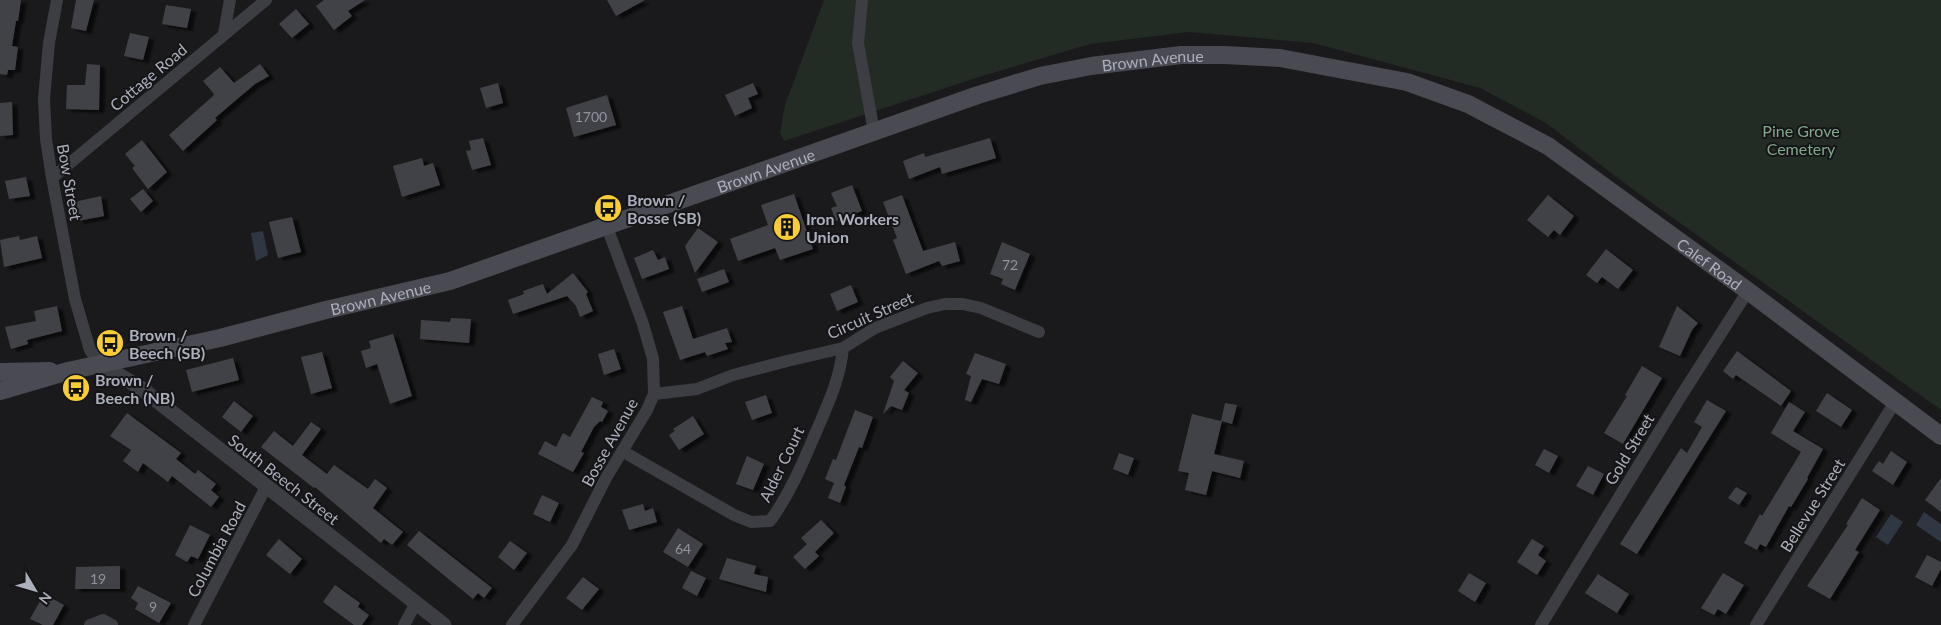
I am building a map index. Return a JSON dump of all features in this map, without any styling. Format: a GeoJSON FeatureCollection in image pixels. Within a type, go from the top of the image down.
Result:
{"type":"FeatureCollection","features":[{"type":"Feature","properties":{"kind":"main road","name":"Brown Avenue"},"geometry":{"type":"LineString","coordinates":[[0,391],[68,371],[220,338],[326,310],[450,281],[874,132],[1040,76],[1091,66],[1181,55],[1280,58],[1406,82],[1468,104]]}},
{"type":"Feature","properties":{"kind":"main road","name":"Calef Road"},"geometry":{"type":"LineString","coordinates":[[1468,104],[1548,146],[1748,291],[1941,436]]}},
{"type":"Feature","properties":{"kind":"main road","name":"Brown Avenue"},"geometry":{"type":"LineString","coordinates":[[0,372],[68,371]]}},
{"type":"Feature","properties":{"kind":"street","name":"Bow Street"},"geometry":{"type":"LineString","coordinates":[[57,0],[49,43],[44,99],[46,139],[75,299],[90,350],[101,364]]}},
{"type":"Feature","properties":{"kind":"street"},"geometry":{"type":"LineString","coordinates":[[224,33],[230,0]]}},
{"type":"Feature","properties":{"kind":"street","name":"Cottage Road"},"geometry":{"type":"LineString","coordinates":[[52,178],[266,0]]}},
{"type":"Feature","properties":{"kind":"street"},"geometry":{"type":"LineString","coordinates":[[862,0],[858,43],[874,132]]}},
{"type":"Feature","properties":{"kind":"street","name":"Bosse Avenue"},"geometry":{"type":"LineString","coordinates":[[512,625],[572,545],[606,478],[647,410],[654,394],[653,359],[644,324],[607,226]]}},
{"type":"Feature","properties":{"kind":"street","name":"Gold Street"},"geometry":{"type":"LineString","coordinates":[[1540,625],[1748,291]]}},
{"type":"Feature","properties":{"kind":"street","name":"Circuit Street"},"geometry":{"type":"LineString","coordinates":[[654,394],[697,389],[733,376],[843,348],[875,328],[926,308],[944,304],[963,304],[981,308],[1039,332]]}},
{"type":"Feature","properties":{"kind":"street","name":"Alder Court"},"geometry":{"type":"LineString","coordinates":[[622,451],[734,515],[751,522],[770,521],[782,505],[836,385],[842,367],[843,348]]}},
{"type":"Feature","properties":{"kind":"street","name":"South Beech Street"},"geometry":{"type":"LineString","coordinates":[[101,364],[142,389],[266,488],[444,625]]}},
{"type":"Feature","properties":{"kind":"street","name":"Bellevue Street"},"geometry":{"type":"LineString","coordinates":[[1756,625],[1895,402]]}},
{"type":"Feature","properties":{"kind":"street","name":"Columbia Road"},"geometry":{"type":"LineString","coordinates":[[194,625],[266,488]]}},
{"type":"Feature","properties":{"kind":"street"},"geometry":{"type":"LineString","coordinates":[[404,625],[416,603]]}},
{"type":"Feature","properties":{"kind":"street"},"geometry":{"type":"LineString","coordinates":[[90,625],[103,620],[112,625]]}},
{"type":"Feature","properties":{"kind":"green space","name":"Pine Grove Cemetery"},"geometry":{"type":"Polygon","coordinates":[[[824,0],[1941,0],[1941,410],[1627,185],[1546,123],[1480,88],[1313,43],[1189,32],[1090,44],[979,77],[784,141],[780,133],[785,105],[824,0]]]}},
{"type":"Feature","properties":{"kind":"shaded area"},"geometry":{"type":"Polygon","coordinates":[[[263,231],[268,255],[256,261],[251,233],[263,231]]]}},
{"type":"Feature","properties":{"kind":"shaded area"},"geometry":{"type":"Polygon","coordinates":[[[1924,512],[1941,524],[1941,542],[1916,525],[1924,512]]]}},
{"type":"Feature","properties":{"kind":"shaded area"},"geometry":{"type":"Polygon","coordinates":[[[1891,514],[1903,522],[1888,545],[1876,537],[1891,514]]]}},
{"type":"Feature","properties":{"kind":"building"},"geometry":{"type":"Polygon","coordinates":[[[0,0],[21,0],[12,46],[18,47],[15,70],[8,70],[7,75],[0,74],[0,0]]]}},
{"type":"Feature","properties":{"kind":"building"},"geometry":{"type":"Polygon","coordinates":[[[76,0],[94,0],[86,31],[71,28],[76,0]]]}},
{"type":"Feature","properties":{"kind":"building"},"geometry":{"type":"Polygon","coordinates":[[[324,0],[365,0],[348,11],[352,16],[334,30],[316,6],[324,0]]]}},
{"type":"Feature","properties":{"kind":"building"},"geometry":{"type":"Polygon","coordinates":[[[607,0],[645,0],[616,16],[607,0]]]}},
{"type":"Feature","properties":{"kind":"building"},"geometry":{"type":"Polygon","coordinates":[[[166,5],[191,9],[187,28],[162,24],[166,5]]]}},
{"type":"Feature","properties":{"kind":"building"},"geometry":{"type":"Polygon","coordinates":[[[296,9],[309,24],[292,38],[279,24],[296,9]]]}},
{"type":"Feature","properties":{"kind":"building"},"geometry":{"type":"Polygon","coordinates":[[[130,33],[149,37],[143,60],[124,56],[130,33]]]}},
{"type":"Feature","properties":{"kind":"building"},"geometry":{"type":"Polygon","coordinates":[[[87,64],[100,65],[99,110],[66,109],[67,85],[85,85],[87,64]]]}},
{"type":"Feature","properties":{"kind":"building"},"geometry":{"type":"Polygon","coordinates":[[[260,64],[269,76],[255,84],[215,118],[217,120],[183,151],[169,135],[213,96],[214,94],[203,81],[220,67],[234,83],[260,64]]]}},
{"type":"Feature","properties":{"kind":"building"},"geometry":{"type":"Polygon","coordinates":[[[498,83],[503,103],[486,108],[480,88],[498,83]]]}},
{"type":"Feature","properties":{"kind":"building"},"geometry":{"type":"Polygon","coordinates":[[[753,83],[758,94],[748,98],[752,108],[735,116],[725,95],[753,83]]]}},
{"type":"Feature","properties":{"kind":"building"},"geometry":{"type":"Polygon","coordinates":[[[607,95],[616,125],[574,137],[566,108],[607,95]]]}},
{"type":"Feature","properties":{"kind":"building"},"geometry":{"type":"Polygon","coordinates":[[[12,102],[13,135],[0,136],[0,103],[12,102]]]}},
{"type":"Feature","properties":{"kind":"building"},"geometry":{"type":"Polygon","coordinates":[[[483,138],[491,165],[472,170],[466,151],[471,150],[469,141],[483,138]]]}},
{"type":"Feature","properties":{"kind":"building"},"geometry":{"type":"Polygon","coordinates":[[[990,138],[996,158],[942,174],[940,167],[909,179],[903,161],[924,153],[925,157],[990,138]]]}},
{"type":"Feature","properties":{"kind":"building"},"geometry":{"type":"Polygon","coordinates":[[[142,140],[167,172],[148,189],[132,168],[135,166],[125,154],[142,140]]]}},
{"type":"Feature","properties":{"kind":"building"},"geometry":{"type":"Polygon","coordinates":[[[422,158],[424,166],[433,163],[440,185],[402,197],[393,166],[422,158]]]}},
{"type":"Feature","properties":{"kind":"building"},"geometry":{"type":"Polygon","coordinates":[[[26,177],[30,196],[9,199],[5,181],[26,177]]]}},
{"type":"Feature","properties":{"kind":"building"},"geometry":{"type":"Polygon","coordinates":[[[852,185],[862,211],[836,221],[831,208],[837,206],[831,193],[852,185]]]}},
{"type":"Feature","properties":{"kind":"building"},"geometry":{"type":"Polygon","coordinates":[[[143,189],[153,201],[141,212],[130,199],[143,189]]]}},
{"type":"Feature","properties":{"kind":"building","name":"Iron Workers Union"},"geometry":{"type":"Polygon","coordinates":[[[794,194],[813,249],[780,260],[775,248],[738,261],[730,239],[768,225],[761,205],[794,194]]]}},
{"type":"Feature","properties":{"kind":"building"},"geometry":{"type":"Polygon","coordinates":[[[902,195],[923,251],[955,242],[960,261],[942,266],[939,261],[906,274],[893,240],[897,238],[883,202],[902,195]]]}},
{"type":"Feature","properties":{"kind":"building"},"geometry":{"type":"Polygon","coordinates":[[[1548,195],[1574,216],[1560,235],[1554,230],[1548,237],[1527,220],[1548,195]]]}},
{"type":"Feature","properties":{"kind":"building"},"geometry":{"type":"Polygon","coordinates":[[[101,196],[104,216],[78,221],[74,202],[101,196]]]}},
{"type":"Feature","properties":{"kind":"building"},"geometry":{"type":"Polygon","coordinates":[[[292,217],[301,252],[278,258],[269,222],[292,217]]]}},
{"type":"Feature","properties":{"kind":"building"},"geometry":{"type":"Polygon","coordinates":[[[698,228],[718,242],[695,273],[685,246],[698,228]]]}},
{"type":"Feature","properties":{"kind":"building"},"geometry":{"type":"Polygon","coordinates":[[[19,236],[20,240],[37,236],[42,258],[4,267],[0,240],[19,236]]]}},
{"type":"Feature","properties":{"kind":"building"},"geometry":{"type":"Polygon","coordinates":[[[1002,242],[1030,254],[1015,290],[1001,284],[1003,279],[990,274],[1002,242]]]}},
{"type":"Feature","properties":{"kind":"building"},"geometry":{"type":"Polygon","coordinates":[[[1606,249],[1633,270],[1618,289],[1602,277],[1597,283],[1586,275],[1606,249]]]}},
{"type":"Feature","properties":{"kind":"building"},"geometry":{"type":"Polygon","coordinates":[[[653,250],[658,260],[665,257],[669,269],[642,279],[634,258],[653,250]]]}},
{"type":"Feature","properties":{"kind":"building"},"geometry":{"type":"Polygon","coordinates":[[[724,269],[729,282],[702,292],[697,279],[724,269]]]}},
{"type":"Feature","properties":{"kind":"building"},"geometry":{"type":"Polygon","coordinates":[[[573,273],[588,292],[586,294],[593,311],[580,317],[576,306],[567,296],[513,314],[508,300],[524,294],[523,291],[543,284],[547,294],[573,273]]]}},
{"type":"Feature","properties":{"kind":"building"},"geometry":{"type":"Polygon","coordinates":[[[851,285],[858,302],[837,311],[830,294],[851,285]]]}},
{"type":"Feature","properties":{"kind":"building"},"geometry":{"type":"Polygon","coordinates":[[[57,306],[62,331],[27,340],[28,344],[11,349],[5,327],[36,321],[34,311],[57,306]]]}},
{"type":"Feature","properties":{"kind":"building"},"geometry":{"type":"Polygon","coordinates":[[[682,306],[693,339],[727,328],[732,342],[725,343],[728,349],[707,356],[705,352],[680,360],[663,312],[682,306]]]}},
{"type":"Feature","properties":{"kind":"building"},"geometry":{"type":"Polygon","coordinates":[[[1677,306],[1698,323],[1692,330],[1680,356],[1659,347],[1677,306]]]}},
{"type":"Feature","properties":{"kind":"building"},"geometry":{"type":"Polygon","coordinates":[[[451,318],[471,319],[469,343],[420,339],[421,320],[450,322],[451,318]]]}},
{"type":"Feature","properties":{"kind":"building"},"geometry":{"type":"Polygon","coordinates":[[[393,334],[412,396],[390,404],[377,364],[366,368],[361,351],[371,348],[369,341],[393,334]]]}},
{"type":"Feature","properties":{"kind":"building"},"geometry":{"type":"Polygon","coordinates":[[[614,349],[621,369],[604,375],[598,354],[614,349]]]}},
{"type":"Feature","properties":{"kind":"building"},"geometry":{"type":"Polygon","coordinates":[[[1737,351],[1791,391],[1781,406],[1736,375],[1733,379],[1723,371],[1737,351]]]}},
{"type":"Feature","properties":{"kind":"building"},"geometry":{"type":"Polygon","coordinates":[[[322,352],[332,388],[311,394],[301,357],[322,352]]]}},
{"type":"Feature","properties":{"kind":"building"},"geometry":{"type":"Polygon","coordinates":[[[975,353],[1006,364],[999,384],[982,379],[971,402],[965,400],[971,376],[966,374],[975,353]]]}},
{"type":"Feature","properties":{"kind":"building"},"geometry":{"type":"Polygon","coordinates":[[[233,358],[239,380],[192,392],[186,370],[233,358]]]}},
{"type":"Feature","properties":{"kind":"building"},"geometry":{"type":"Polygon","coordinates":[[[903,361],[918,373],[904,390],[909,393],[902,410],[891,406],[883,414],[894,381],[890,377],[903,361]]]}},
{"type":"Feature","properties":{"kind":"building"},"geometry":{"type":"Polygon","coordinates":[[[1642,366],[1662,378],[1623,444],[1604,433],[1627,396],[1625,395],[1642,366]]]}},
{"type":"Feature","properties":{"kind":"building"},"geometry":{"type":"Polygon","coordinates":[[[1827,393],[1852,410],[1841,427],[1816,411],[1827,393]]]}},
{"type":"Feature","properties":{"kind":"building"},"geometry":{"type":"Polygon","coordinates":[[[766,395],[772,413],[752,420],[745,402],[766,395]]]}},
{"type":"Feature","properties":{"kind":"building"},"geometry":{"type":"Polygon","coordinates":[[[592,397],[603,402],[601,407],[608,411],[602,422],[600,421],[594,427],[581,452],[584,453],[573,472],[538,454],[545,441],[556,447],[563,433],[570,437],[592,397]]]}},
{"type":"Feature","properties":{"kind":"building"},"geometry":{"type":"Polygon","coordinates":[[[1707,400],[1726,411],[1637,554],[1620,544],[1681,448],[1687,453],[1702,427],[1694,422],[1707,400]]]}},
{"type":"Feature","properties":{"kind":"building"},"geometry":{"type":"Polygon","coordinates":[[[234,401],[253,416],[241,432],[222,417],[234,401]]]}},
{"type":"Feature","properties":{"kind":"building"},"geometry":{"type":"Polygon","coordinates":[[[1789,402],[1805,412],[1793,431],[1823,449],[1808,479],[1791,507],[1789,506],[1766,547],[1760,544],[1757,550],[1744,543],[1760,514],[1762,516],[1801,452],[1771,433],[1789,402]]]}},
{"type":"Feature","properties":{"kind":"building"},"geometry":{"type":"Polygon","coordinates":[[[1225,403],[1237,405],[1232,424],[1222,421],[1214,454],[1244,461],[1240,478],[1212,471],[1206,495],[1185,490],[1189,473],[1178,471],[1192,414],[1221,421],[1225,403]]]}},
{"type":"Feature","properties":{"kind":"building"},"geometry":{"type":"Polygon","coordinates":[[[855,410],[873,417],[862,448],[859,447],[844,485],[846,487],[840,503],[828,498],[834,483],[825,479],[833,459],[836,460],[855,410]]]}},
{"type":"Feature","properties":{"kind":"building"},"geometry":{"type":"Polygon","coordinates":[[[127,413],[181,453],[176,459],[195,474],[198,470],[216,484],[211,490],[219,497],[211,507],[172,476],[168,482],[143,463],[138,472],[123,461],[131,450],[110,436],[127,413]]]}},
{"type":"Feature","properties":{"kind":"building"},"geometry":{"type":"Polygon","coordinates":[[[693,416],[704,434],[679,450],[669,435],[675,431],[673,429],[693,416]]]}},
{"type":"Feature","properties":{"kind":"building"},"geometry":{"type":"Polygon","coordinates":[[[311,422],[321,429],[302,455],[327,474],[334,465],[368,489],[375,479],[387,488],[373,508],[403,532],[392,545],[384,539],[381,543],[315,487],[261,447],[274,431],[293,446],[311,422]]]}},
{"type":"Feature","properties":{"kind":"building"},"geometry":{"type":"Polygon","coordinates":[[[1544,449],[1558,456],[1549,473],[1535,465],[1544,449]]]}},
{"type":"Feature","properties":{"kind":"building"},"geometry":{"type":"Polygon","coordinates":[[[1891,451],[1907,462],[1893,485],[1872,471],[1879,461],[1883,464],[1891,451]]]}},
{"type":"Feature","properties":{"kind":"building"},"geometry":{"type":"Polygon","coordinates":[[[1119,453],[1134,458],[1128,475],[1113,469],[1119,453]]]}},
{"type":"Feature","properties":{"kind":"building"},"geometry":{"type":"Polygon","coordinates":[[[747,456],[764,464],[753,490],[736,484],[747,456]]]}},
{"type":"Feature","properties":{"kind":"building"},"geometry":{"type":"Polygon","coordinates":[[[1588,466],[1604,474],[1593,495],[1576,486],[1588,466]]]}},
{"type":"Feature","properties":{"kind":"building"},"geometry":{"type":"Polygon","coordinates":[[[1941,478],[1941,512],[1925,500],[1941,478]]]}},
{"type":"Feature","properties":{"kind":"building"},"geometry":{"type":"Polygon","coordinates":[[[1736,487],[1747,493],[1739,505],[1728,498],[1736,487]]]}},
{"type":"Feature","properties":{"kind":"building"},"geometry":{"type":"Polygon","coordinates":[[[542,495],[559,503],[550,522],[533,514],[542,495]]]}},
{"type":"Feature","properties":{"kind":"building"},"geometry":{"type":"Polygon","coordinates":[[[1862,498],[1880,510],[1855,550],[1859,552],[1830,599],[1807,586],[1848,525],[1846,524],[1862,498]]]}},
{"type":"Feature","properties":{"kind":"building"},"geometry":{"type":"Polygon","coordinates":[[[643,504],[645,511],[653,508],[657,522],[629,530],[622,510],[643,504]]]}},
{"type":"Feature","properties":{"kind":"building"},"geometry":{"type":"Polygon","coordinates":[[[821,520],[834,533],[815,552],[801,538],[821,520]]]}},
{"type":"Feature","properties":{"kind":"building"},"geometry":{"type":"Polygon","coordinates":[[[190,525],[210,535],[198,559],[191,556],[187,562],[175,555],[190,525]]]}},
{"type":"Feature","properties":{"kind":"building"},"geometry":{"type":"Polygon","coordinates":[[[678,528],[703,544],[688,567],[663,552],[678,528]]]}},
{"type":"Feature","properties":{"kind":"building"},"geometry":{"type":"Polygon","coordinates":[[[419,531],[492,588],[484,598],[478,593],[473,599],[407,545],[419,531]]]}},
{"type":"Feature","properties":{"kind":"building"},"geometry":{"type":"Polygon","coordinates":[[[279,539],[302,559],[290,574],[266,555],[279,539]]]}},
{"type":"Feature","properties":{"kind":"building"},"geometry":{"type":"Polygon","coordinates":[[[1532,539],[1544,546],[1538,555],[1546,561],[1537,575],[1517,562],[1532,539]]]}},
{"type":"Feature","properties":{"kind":"building"},"geometry":{"type":"Polygon","coordinates":[[[510,541],[527,553],[514,570],[498,557],[510,541]]]}},
{"type":"Feature","properties":{"kind":"building"},"geometry":{"type":"Polygon","coordinates":[[[807,544],[819,556],[805,569],[793,557],[807,544]]]}},
{"type":"Feature","properties":{"kind":"building"},"geometry":{"type":"Polygon","coordinates":[[[1927,555],[1941,562],[1941,569],[1932,586],[1915,577],[1927,555]]]}},
{"type":"Feature","properties":{"kind":"building"},"geometry":{"type":"Polygon","coordinates":[[[727,558],[756,566],[754,574],[768,577],[766,592],[719,579],[727,558]]]}},
{"type":"Feature","properties":{"kind":"building"},"geometry":{"type":"Polygon","coordinates":[[[120,566],[120,589],[75,589],[76,567],[120,566]]]}},
{"type":"Feature","properties":{"kind":"building"},"geometry":{"type":"Polygon","coordinates":[[[691,571],[706,578],[697,596],[682,588],[691,571]]]}},
{"type":"Feature","properties":{"kind":"building"},"geometry":{"type":"Polygon","coordinates":[[[1469,573],[1486,583],[1475,602],[1458,591],[1469,573]]]}},
{"type":"Feature","properties":{"kind":"building"},"geometry":{"type":"Polygon","coordinates":[[[1723,573],[1744,585],[1726,614],[1718,609],[1714,615],[1701,608],[1723,573]]]}},
{"type":"Feature","properties":{"kind":"building"},"geometry":{"type":"Polygon","coordinates":[[[1598,574],[1629,594],[1617,613],[1585,593],[1598,574]]]}},
{"type":"Feature","properties":{"kind":"building"},"geometry":{"type":"Polygon","coordinates":[[[583,577],[599,589],[582,610],[566,598],[583,577]]]}},
{"type":"Feature","properties":{"kind":"building"},"geometry":{"type":"Polygon","coordinates":[[[335,585],[360,603],[358,607],[369,615],[362,625],[354,625],[323,602],[335,585]]]}},
{"type":"Feature","properties":{"kind":"building"},"geometry":{"type":"Polygon","coordinates":[[[138,586],[171,603],[159,623],[135,609],[138,603],[131,598],[138,586]]]}},
{"type":"Feature","properties":{"kind":"building"},"geometry":{"type":"Polygon","coordinates":[[[44,594],[64,605],[53,625],[43,625],[30,619],[44,594]]]}},
{"type":"Feature","properties":{"kind":"place","name":"Brown / Bosse (SB)"},"geometry":{"type":"Point","coordinates":[608,208]}},
{"type":"Feature","properties":{"kind":"place","name":"Iron Workers Union"},"geometry":{"type":"Point","coordinates":[787,227]}},
{"type":"Feature","properties":{"kind":"place","name":"Brown / Beech (SB)"},"geometry":{"type":"Point","coordinates":[110,343]}},
{"type":"Feature","properties":{"kind":"place","name":"Brown / Beech (NB)"},"geometry":{"type":"Point","coordinates":[76,388]}}]}
